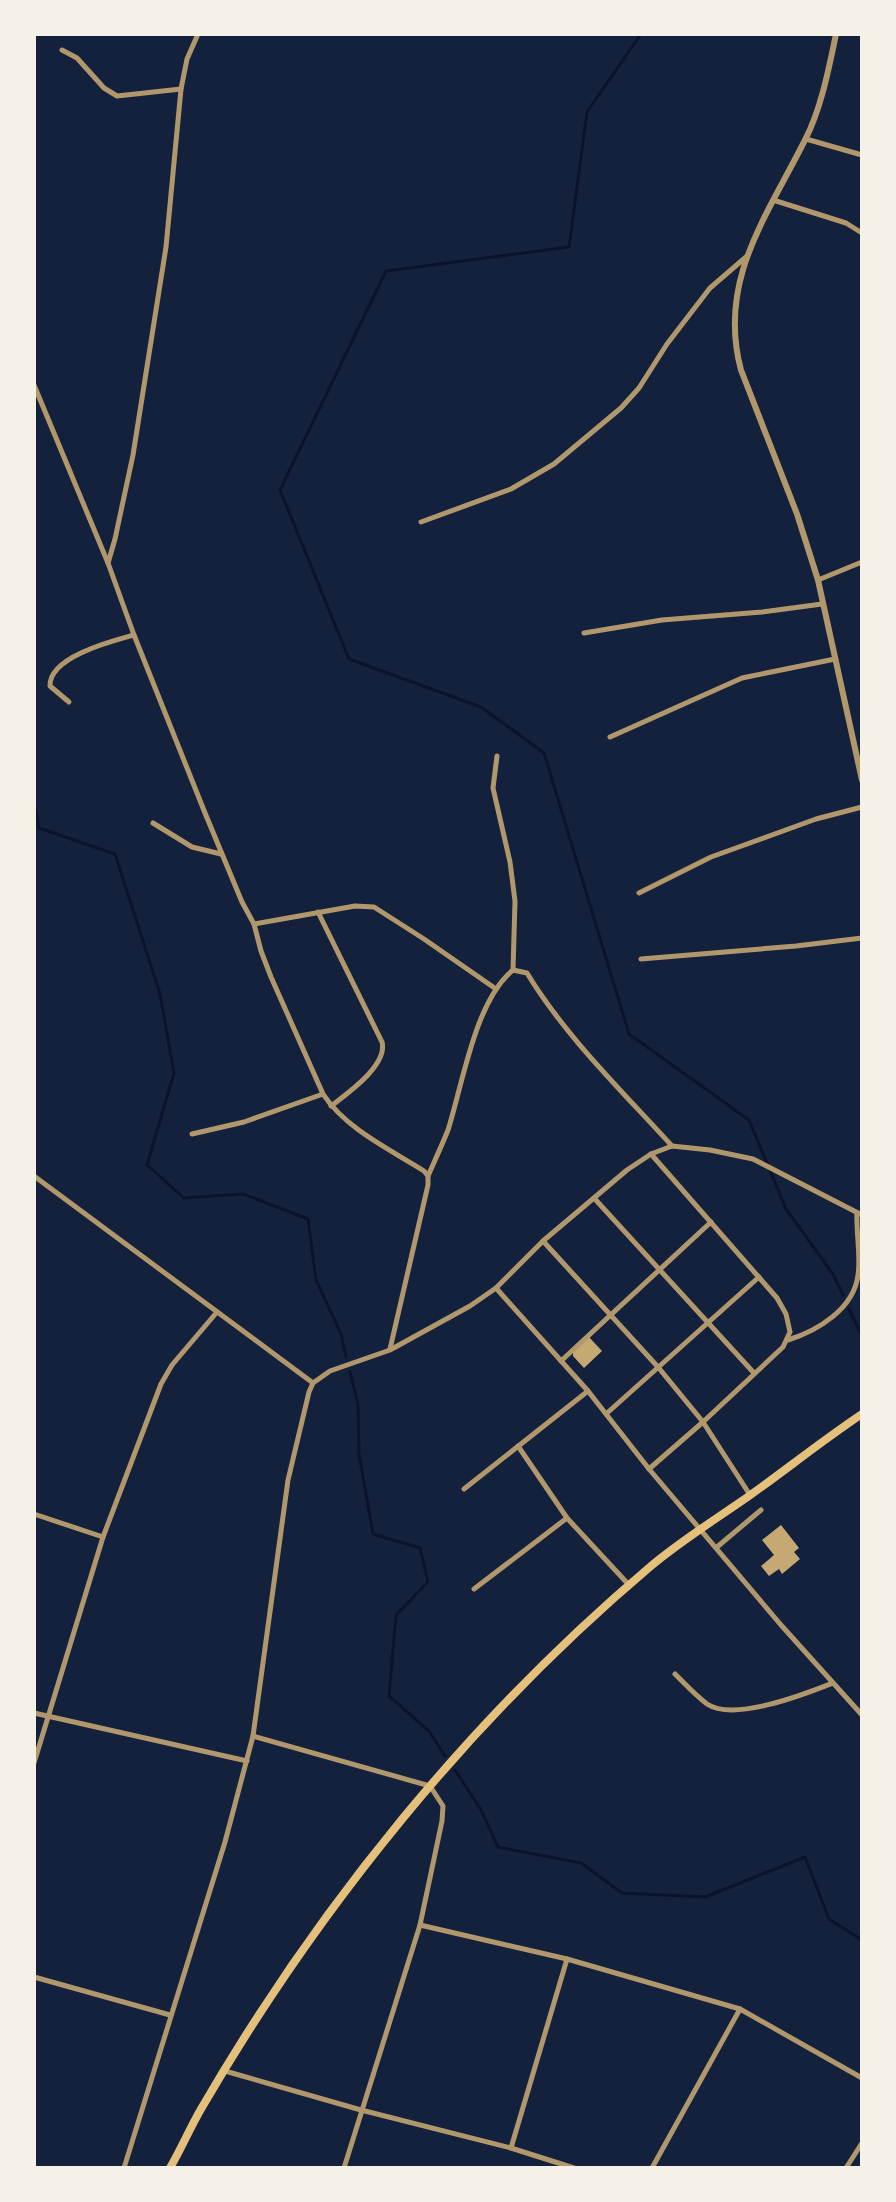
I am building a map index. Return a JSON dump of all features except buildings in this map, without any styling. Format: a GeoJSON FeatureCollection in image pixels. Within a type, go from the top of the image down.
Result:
{"type":"FeatureCollection","features":[{"type":"Feature","properties":{"kind":"highway"},"geometry":{"type":"LineString","coordinates":[[170,2168],[224,2071],[305,1947],[430,1786],[484,1725],[574,1636],[650,1567],[862,1414]]}},
{"type":"Feature","properties":{"kind":"street"},"geometry":{"type":"LineString","coordinates":[[108,563],[133,455],[166,247],[181,89],[187,59],[198,34]]}},
{"type":"Feature","properties":{"kind":"street"},"geometry":{"type":"LineString","coordinates":[[836,34],[806,139],[746,257],[734,322],[736,350],[748,390],[797,514],[818,580],[859,753],[862,780]]}},
{"type":"Feature","properties":{"kind":"street"},"geometry":{"type":"LineString","coordinates":[[62,50],[77,58],[104,88],[117,96],[181,89]]}},
{"type":"Feature","properties":{"kind":"street"},"geometry":{"type":"LineString","coordinates":[[806,139],[862,155]]}},
{"type":"Feature","properties":{"kind":"street"},"geometry":{"type":"LineString","coordinates":[[773,200],[846,223],[862,233]]}},
{"type":"Feature","properties":{"kind":"street"},"geometry":{"type":"LineString","coordinates":[[421,522],[511,489],[554,464],[621,408],[639,388],[703,296],[746,257]]}},
{"type":"Feature","properties":{"kind":"street"},"geometry":{"type":"LineString","coordinates":[[34,385],[108,563],[222,854],[254,924],[271,977],[323,1094],[331,1106],[367,1136],[428,1176]]}},
{"type":"Feature","properties":{"kind":"street"},"geometry":{"type":"LineString","coordinates":[[818,580],[862,562]]}},
{"type":"Feature","properties":{"kind":"street"},"geometry":{"type":"LineString","coordinates":[[584,633],[662,620],[822,604]]}},
{"type":"Feature","properties":{"kind":"street"},"geometry":{"type":"LineString","coordinates":[[69,702],[50,686],[51,676],[58,668],[89,649],[134,635]]}},
{"type":"Feature","properties":{"kind":"street"},"geometry":{"type":"LineString","coordinates":[[610,737],[742,678],[835,659]]}},
{"type":"Feature","properties":{"kind":"street"},"geometry":{"type":"LineString","coordinates":[[497,756],[493,788],[510,862],[515,901],[513,970]]}},
{"type":"Feature","properties":{"kind":"street"},"geometry":{"type":"LineString","coordinates":[[639,893],[711,857],[816,819],[862,807]]}},
{"type":"Feature","properties":{"kind":"street"},"geometry":{"type":"LineString","coordinates":[[153,823],[192,847],[222,854]]}},
{"type":"Feature","properties":{"kind":"street"},"geometry":{"type":"LineString","coordinates":[[254,924],[355,906],[374,907],[496,989]]}},
{"type":"Feature","properties":{"kind":"street"},"geometry":{"type":"LineString","coordinates":[[318,912],[384,1050],[366,1077],[331,1106]]}},
{"type":"Feature","properties":{"kind":"street"},"geometry":{"type":"LineString","coordinates":[[641,959],[862,938]]}},
{"type":"Feature","properties":{"kind":"street"},"geometry":{"type":"LineString","coordinates":[[390,1350],[428,1176],[446,1133],[476,1034],[496,989],[513,970],[527,973],[571,1033],[672,1146]]}},
{"type":"Feature","properties":{"kind":"street"},"geometry":{"type":"LineString","coordinates":[[192,1134],[244,1122],[323,1094]]}},
{"type":"Feature","properties":{"kind":"street"},"geometry":{"type":"LineString","coordinates":[[124,2168],[247,1761],[288,1480],[313,1383],[330,1371],[390,1350],[470,1306],[496,1288],[543,1241],[627,1170],[651,1154],[672,1146],[753,1159],[859,1214],[855,1289],[828,1321],[786,1340]]}},
{"type":"Feature","properties":{"kind":"street"},"geometry":{"type":"LineString","coordinates":[[649,1469],[783,1347],[790,1332],[786,1314],[777,1298],[651,1154]]}},
{"type":"Feature","properties":{"kind":"street"},"geometry":{"type":"LineString","coordinates":[[34,1176],[313,1383]]}},
{"type":"Feature","properties":{"kind":"street"},"geometry":{"type":"LineString","coordinates":[[594,1198],[754,1373]]}},
{"type":"Feature","properties":{"kind":"street"},"geometry":{"type":"LineString","coordinates":[[561,1361],[711,1222]]}},
{"type":"Feature","properties":{"kind":"street"},"geometry":{"type":"LineString","coordinates":[[543,1241],[658,1367],[703,1422],[750,1495]]}},
{"type":"Feature","properties":{"kind":"street"},"geometry":{"type":"LineString","coordinates":[[606,1414],[759,1277]]}},
{"type":"Feature","properties":{"kind":"street"},"geometry":{"type":"LineString","coordinates":[[496,1288],[588,1391],[649,1469],[781,1625],[862,1715]]}},
{"type":"Feature","properties":{"kind":"street"},"geometry":{"type":"LineString","coordinates":[[34,1763],[103,1537],[161,1384],[172,1365],[217,1312]]}},
{"type":"Feature","properties":{"kind":"street"},"geometry":{"type":"LineString","coordinates":[[464,1489],[588,1391]]}},
{"type":"Feature","properties":{"kind":"street"},"geometry":{"type":"LineString","coordinates":[[518,1446],[567,1518],[630,1586]]}},
{"type":"Feature","properties":{"kind":"street"},"geometry":{"type":"LineString","coordinates":[[717,1547],[761,1510]]}},
{"type":"Feature","properties":{"kind":"street"},"geometry":{"type":"LineString","coordinates":[[34,1514],[103,1537]]}},
{"type":"Feature","properties":{"kind":"street"},"geometry":{"type":"LineString","coordinates":[[474,1589],[567,1518]]}},
{"type":"Feature","properties":{"kind":"street"},"geometry":{"type":"LineString","coordinates":[[675,1674],[708,1704],[721,1710],[741,1710],[800,1696],[833,1683]]}},
{"type":"Feature","properties":{"kind":"street"},"geometry":{"type":"LineString","coordinates":[[34,1713],[247,1761]]}},
{"type":"Feature","properties":{"kind":"street"},"geometry":{"type":"LineString","coordinates":[[253,1736],[430,1786],[443,1806],[420,1925],[344,2168]]}},
{"type":"Feature","properties":{"kind":"street"},"geometry":{"type":"LineString","coordinates":[[420,1925],[567,1959],[740,2009],[862,2078]]}},
{"type":"Feature","properties":{"kind":"street"},"geometry":{"type":"LineString","coordinates":[[511,2148],[567,1959]]}},
{"type":"Feature","properties":{"kind":"street"},"geometry":{"type":"LineString","coordinates":[[34,1977],[170,2015]]}},
{"type":"Feature","properties":{"kind":"street"},"geometry":{"type":"LineString","coordinates":[[652,2168],[740,2009]]}},
{"type":"Feature","properties":{"kind":"street"},"geometry":{"type":"LineString","coordinates":[[224,2071],[511,2148],[574,2168]]}},
{"type":"Feature","properties":{"kind":"street"},"geometry":{"type":"LineString","coordinates":[[846,2168],[862,2143]]}},
{"type":"Feature","properties":{"kind":"waterway"},"geometry":{"type":"LineString","coordinates":[[641,34],[587,112],[569,247],[386,271],[280,490],[349,659],[481,707],[544,753],[629,1034],[749,1120],[786,1209],[833,1274],[843,1295]]}},
{"type":"Feature","properties":{"kind":"waterway"},"geometry":{"type":"LineString","coordinates":[[34,802],[39,828],[115,854],[160,994],[174,1073],[147,1165],[184,1198],[243,1194],[308,1219],[316,1280],[341,1334],[346,1357]]}},
{"type":"Feature","properties":{"kind":"waterway"},"geometry":{"type":"LineString","coordinates":[[849,1309],[862,1336]]}},
{"type":"Feature","properties":{"kind":"waterway"},"geometry":{"type":"LineString","coordinates":[[350,1372],[358,1405],[359,1454],[373,1534],[420,1548],[428,1582],[396,1615],[389,1696],[429,1731],[445,1756]]}},
{"type":"Feature","properties":{"kind":"waterway"},"geometry":{"type":"LineString","coordinates":[[455,1770],[481,1810],[498,1847],[581,1863],[622,1893],[705,1897],[805,1857],[829,1919],[862,1940]]}}]}
